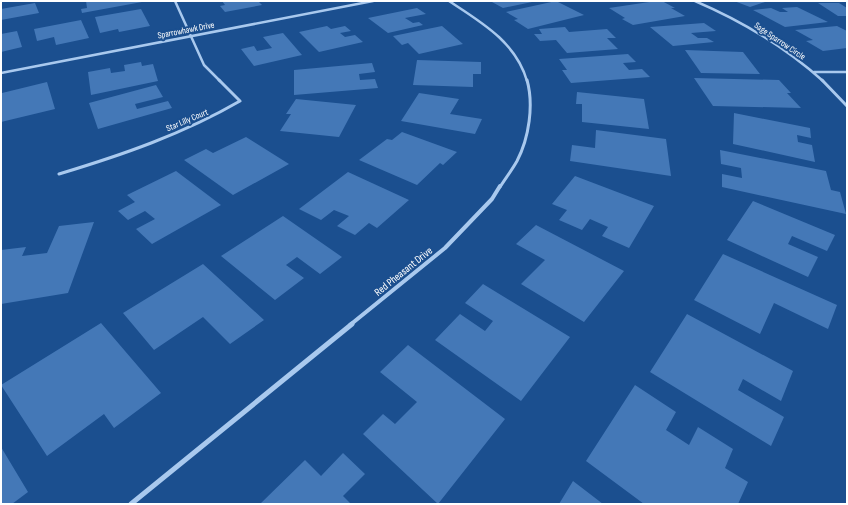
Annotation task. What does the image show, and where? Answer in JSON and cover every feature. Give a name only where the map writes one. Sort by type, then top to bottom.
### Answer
[{"type":"street","points":[[175,1],[191,36]]},
{"type":"street","name":"Sparrowhawk Drive","points":[[1,73],[373,1]]},
{"type":"street","name":"Red Pheasant Drive","points":[[131,504],[445,248],[492,199],[517,161],[529,125],[530,92],[524,71],[508,45],[485,24],[449,1]]},
{"type":"street","name":"Sage Sparrow Circle","points":[[695,1],[741,23],[813,72],[847,106]]},
{"type":"street","name":"Star Lilly Court","points":[[59,174],[120,156],[216,116],[240,101],[204,65],[191,36]]},
{"type":"street","points":[[813,72],[847,72]]},
{"type":"building","points":[[86,1],[142,2],[82,13],[81,9],[87,8]]},
{"type":"building","points":[[222,1],[258,1],[262,5],[225,12],[220,6],[225,5]]},
{"type":"building","points":[[556,1],[584,15],[528,29],[514,20],[518,19],[506,12]]},
{"type":"building","points":[[662,1],[675,8],[671,8],[685,16],[633,25],[622,19],[625,18],[609,8]]},
{"type":"building","points":[[734,1],[768,1],[750,7]]},
{"type":"building","points":[[492,2],[532,2],[503,8]]},
{"type":"building","points":[[35,3],[39,13],[1,20],[1,9]]},
{"type":"building","points":[[818,3],[839,3],[847,8],[847,16],[838,16]]},
{"type":"building","points":[[797,7],[828,22],[785,27],[753,10],[771,8],[780,12],[788,12],[782,8]]},
{"type":"building","points":[[417,8],[426,14],[405,18],[413,23],[419,22],[423,25],[388,33],[368,18]]},
{"type":"building","points":[[141,9],[150,26],[119,32],[118,29],[100,33],[95,17]]},
{"type":"building","points":[[81,20],[89,38],[56,45],[54,37],[37,41],[34,29]]},
{"type":"building","points":[[704,23],[716,31],[691,33],[698,38],[707,38],[714,42],[673,46],[650,27]]},
{"type":"building","points":[[327,26],[331,29],[345,26],[351,31],[340,33],[345,37],[355,35],[363,42],[319,52],[299,32]]},
{"type":"building","points":[[442,26],[463,44],[419,54],[408,43],[402,45],[393,36]]},
{"type":"building","points":[[837,26],[847,31],[847,48],[823,51],[806,41],[813,40],[795,30]]},
{"type":"building","points":[[565,27],[569,32],[607,29],[616,38],[607,38],[618,49],[567,53],[556,40],[540,41],[534,34],[542,34],[539,29]]},
{"type":"building","points":[[17,31],[22,47],[1,52],[1,34]]},
{"type":"building","points":[[283,33],[302,55],[254,66],[241,49],[254,46],[257,51],[272,48],[263,37]]},
{"type":"building","points":[[685,50],[743,52],[760,74],[701,73]]},
{"type":"building","points":[[628,54],[636,62],[623,63],[629,70],[642,69],[650,77],[571,83],[562,70],[567,70],[559,59]]},
{"type":"building","points":[[417,60],[481,62],[481,74],[473,74],[473,87],[413,85]]},
{"type":"building","points":[[141,62],[142,66],[153,64],[158,81],[91,95],[88,72],[110,68],[111,73],[125,71],[124,65]]},
{"type":"building","points":[[372,63],[375,72],[359,74],[360,80],[375,79],[378,88],[294,95],[294,70]]},
{"type":"building","points":[[694,78],[779,80],[791,93],[787,93],[801,108],[713,106]]},
{"type":"building","points":[[47,82],[55,109],[1,122],[2,93]]},
{"type":"building","points":[[156,85],[163,97],[135,104],[137,109],[168,101],[172,108],[98,129],[89,103]]},
{"type":"building","points":[[577,92],[644,99],[649,129],[582,122],[582,104],[576,104]]},
{"type":"building","points":[[419,93],[459,99],[450,114],[482,119],[475,134],[401,121]]},
{"type":"building","points":[[296,99],[356,105],[339,137],[280,131],[291,114],[286,114]]},
{"type":"building","points":[[734,113],[810,128],[811,138],[797,135],[798,142],[812,145],[815,162],[733,144]]},
{"type":"building","points":[[596,130],[666,139],[671,176],[570,161],[572,145],[595,148]]},
{"type":"building","points":[[402,132],[457,152],[443,165],[440,163],[417,185],[359,160],[387,139],[392,140]]},
{"type":"building","points":[[246,137],[289,164],[233,195],[184,160],[206,149],[213,153]]},
{"type":"building","points":[[720,150],[826,171],[831,190],[840,192],[846,214],[722,187],[722,174],[742,178],[741,168],[721,164]]},
{"type":"building","points":[[176,171],[221,205],[152,244],[136,229],[155,219],[145,211],[128,220],[118,211],[135,202],[127,195]]},
{"type":"building","points":[[348,172],[409,200],[377,228],[369,223],[355,235],[337,226],[349,216],[334,210],[321,220],[299,209]]},
{"type":"building","points":[[575,176],[654,206],[629,248],[602,236],[608,227],[590,219],[582,230],[559,220],[567,210],[552,204]]},
{"type":"building","points":[[753,201],[835,235],[827,251],[792,236],[788,244],[818,257],[808,277],[727,240]]},
{"type":"building","points":[[283,216],[342,257],[320,274],[297,257],[286,265],[304,278],[275,300],[221,256]]},
{"type":"building","points":[[94,222],[68,293],[1,304],[1,250],[26,247],[22,256],[47,253],[59,226]]},
{"type":"building","points":[[536,225],[624,271],[584,322],[521,284],[545,260],[516,244]]},
{"type":"building","points":[[723,254],[837,305],[828,329],[774,303],[760,334],[694,300]]},
{"type":"building","points":[[203,264],[264,320],[230,344],[203,317],[154,350],[123,313]]},
{"type":"building","points":[[483,284],[570,337],[521,401],[435,340],[460,314],[485,331],[493,321],[465,303]]},
{"type":"building","points":[[687,314],[793,371],[781,401],[743,379],[738,390],[784,417],[771,446],[650,372]]},
{"type":"building","points":[[101,323],[161,393],[114,428],[104,414],[47,456],[1,385]]},
{"type":"building","points":[[408,345],[505,419],[438,504],[363,434],[383,414],[395,424],[417,402],[380,372]]},
{"type":"building","points":[[635,385],[676,412],[666,430],[689,445],[698,427],[733,449],[725,468],[748,482],[738,504],[644,504],[586,461]]},
{"type":"building","points":[[1,447],[28,492],[12,504],[1,504]]},
{"type":"building","points":[[343,453],[365,474],[343,496],[351,504],[260,504],[305,460],[321,476]]},
{"type":"building","points":[[573,481],[603,504],[559,504]]}]
